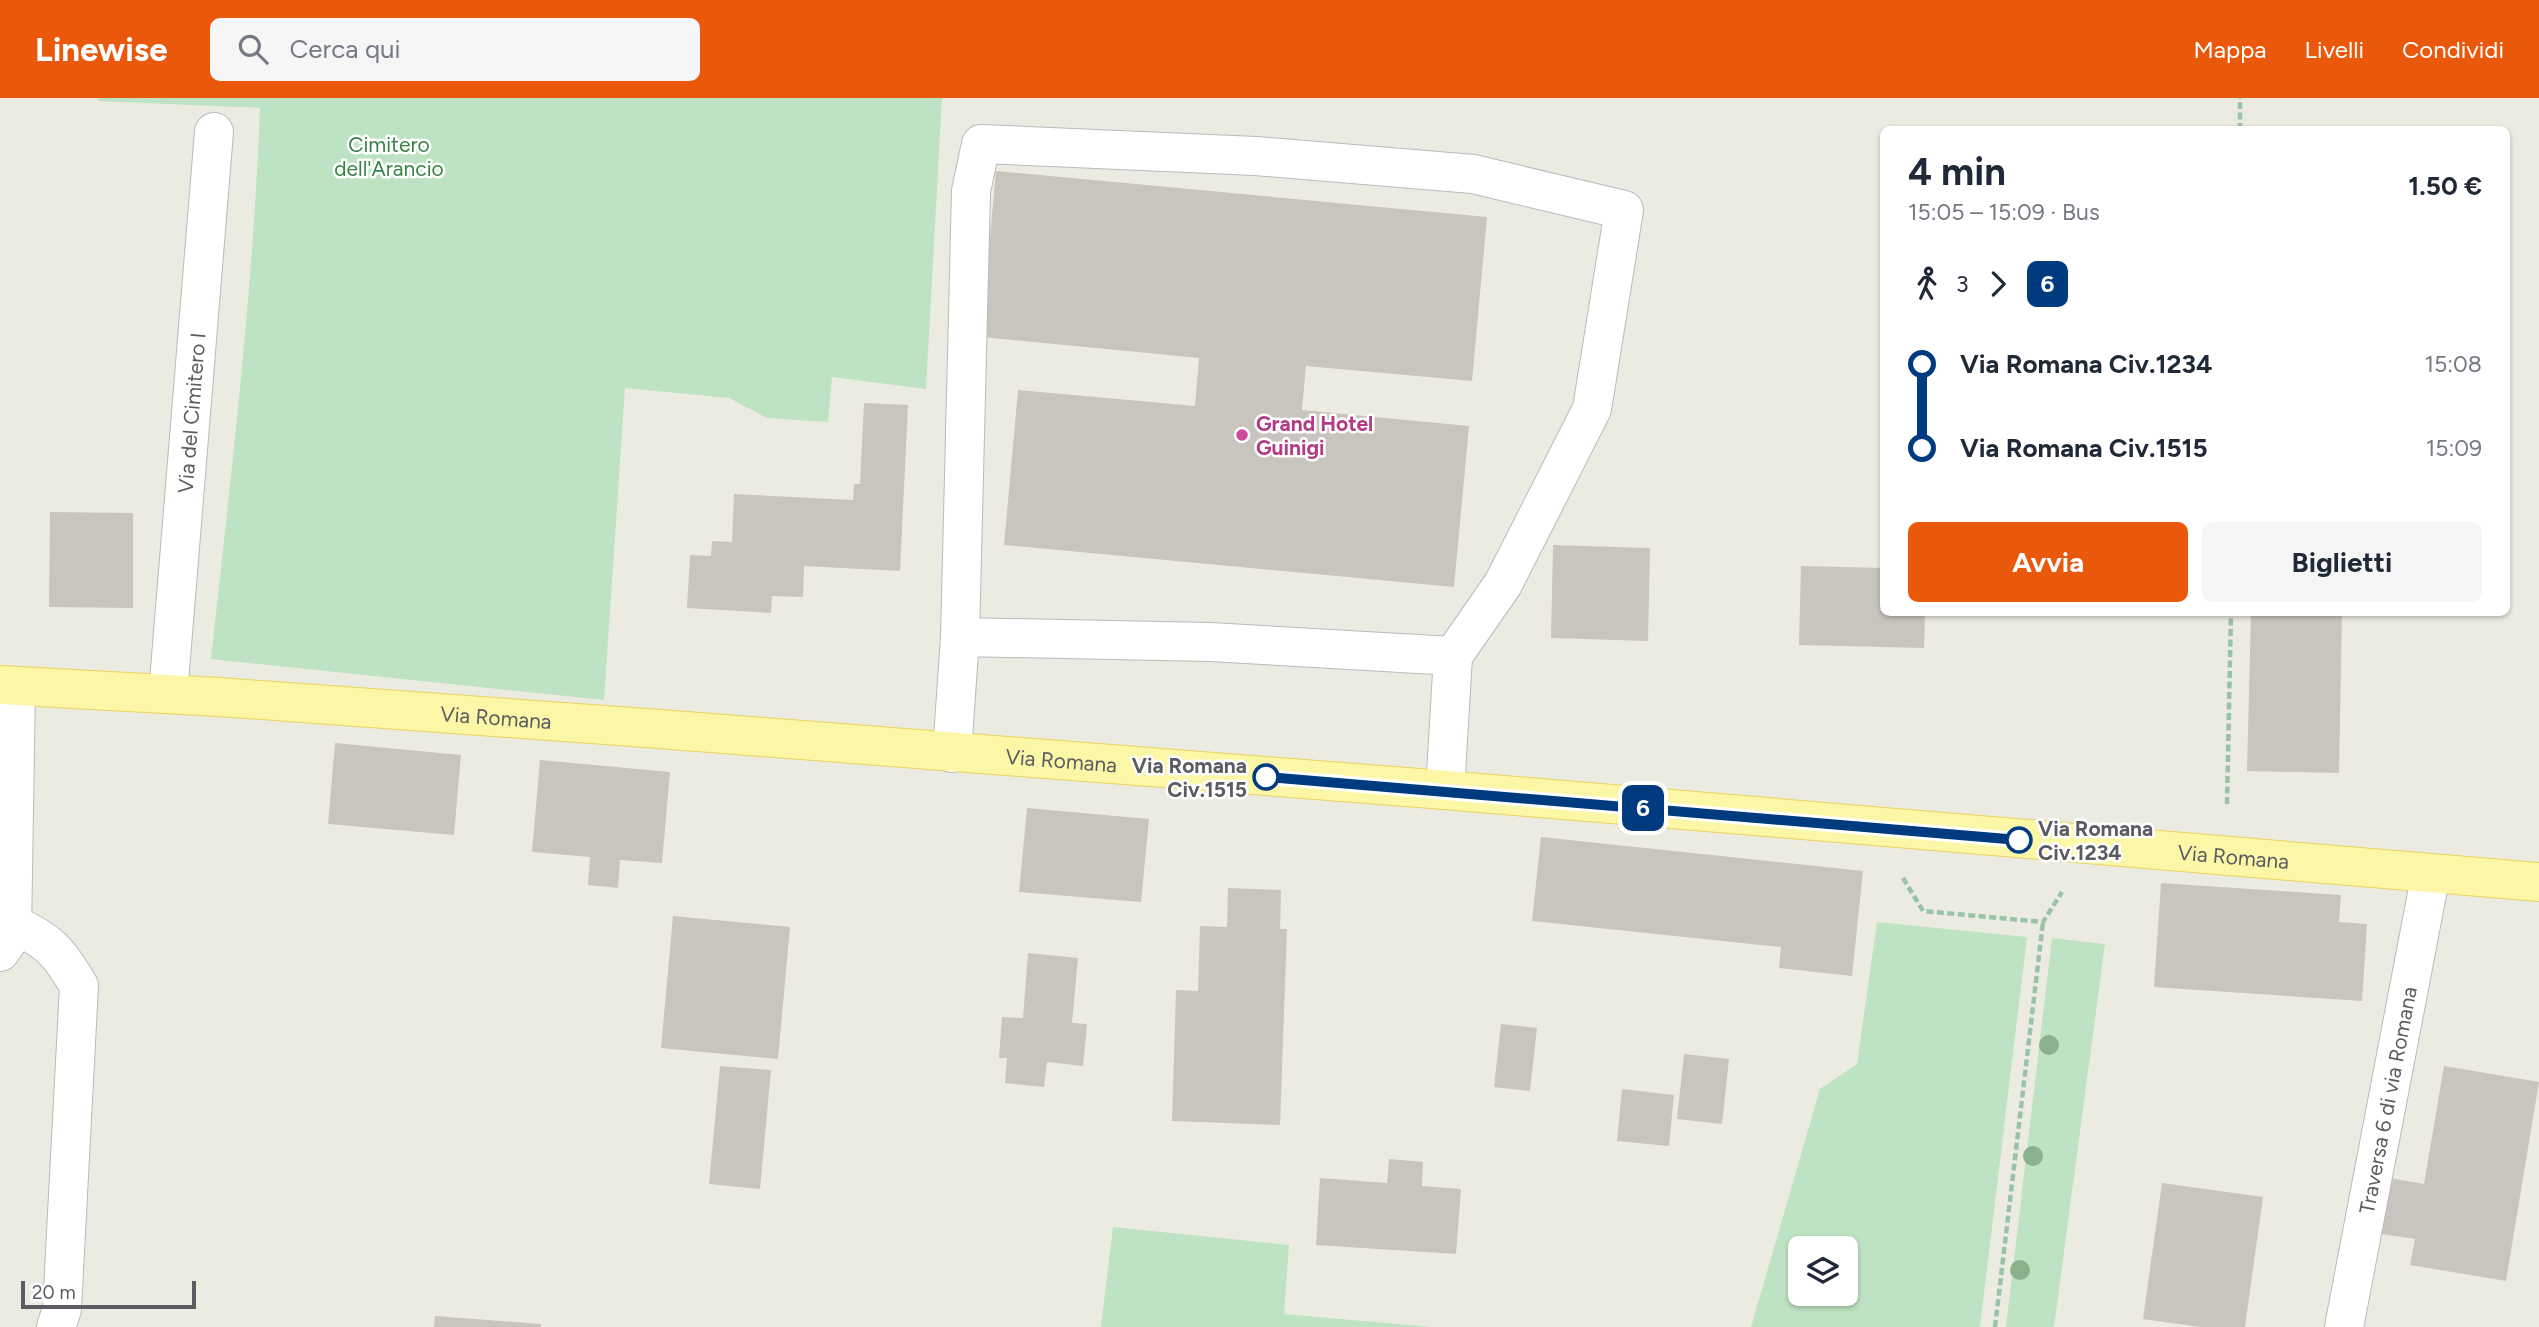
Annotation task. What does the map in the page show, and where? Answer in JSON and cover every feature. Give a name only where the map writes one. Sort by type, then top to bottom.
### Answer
[{"type":"main road","name":"Via Romana","points":[[8,686],[168,694],[1445,790],[2539,882]]},
{"type":"street","name":"Via del Cimitero I","points":[[168,694],[214,132]]},
{"type":"street","points":[[953,752],[960,637],[971,191],[981,144],[1256,156],[1473,174],[1624,210],[1592,409],[1503,584],[1453,656],[1445,790]]},
{"type":"street","points":[[960,637],[1210,642],[1453,656]]},
{"type":"street","points":[[8,686],[6,938],[38,935],[62,957],[79,986],[62,1309],[56,1327]]},
{"type":"street","name":"Traversa 6 di via Romana","points":[[2344,1327],[2431,873]]},
{"type":"path","points":[[2240,98],[2240,126]]},
{"type":"path","points":[[2225,855],[2231,616]]},
{"type":"path","points":[[1870,827],[1923,911],[2043,922]]},
{"type":"path","points":[[1995,1327],[2043,922],[2091,845]]},
{"type":"green space","name":"Cimitero dell'Arancio","points":[[98,98],[942,98],[926,389],[832,377],[828,422],[767,418],[729,398],[625,388],[604,700],[211,659],[247,315],[260,108],[98,101]]},
{"type":"green space","points":[[1877,922],[2027,937],[1980,1327],[1751,1327],[1820,1089],[1857,1064]]},
{"type":"green space","points":[[2052,938],[2105,944],[2054,1327],[2006,1327]]},
{"type":"green space","points":[[1113,1227],[1289,1245],[1284,1314],[1431,1327],[1101,1327]]},
{"type":"building","points":[[996,171],[1487,217],[1472,381],[1306,366],[1302,410],[1469,426],[1454,587],[1004,545],[1018,390],[1195,406],[1199,358],[981,337]]},
{"type":"building","points":[[864,403],[908,405],[900,571],[804,566],[803,597],[772,596],[771,613],[687,608],[690,555],[711,556],[712,541],[732,542],[734,494],[853,500],[854,484],[860,484]]},
{"type":"building","points":[[50,512],[133,513],[133,608],[49,607]]},
{"type":"building","points":[[1553,545],[1650,548],[1648,641],[1551,638]]},
{"type":"building","points":[[1801,566],[1880,568],[1880,616],[1925,616],[1924,648],[1799,645]]},
{"type":"building","points":[[2251,616],[2342,616],[2339,773],[2247,771]]},
{"type":"building","points":[[335,743],[461,755],[454,835],[328,824]]},
{"type":"building","points":[[540,760],[670,772],[662,863],[620,860],[618,888],[588,885],[590,857],[532,852]]},
{"type":"building","points":[[1027,808],[1149,819],[1141,902],[1019,892]]},
{"type":"building","points":[[1541,837],[1863,871],[1852,976],[1779,968],[1781,947],[1532,921]]},
{"type":"building","points":[[2161,883],[2341,895],[2339,922],[2367,924],[2362,1001],[2154,987]]},
{"type":"building","points":[[1228,888],[1281,890],[1280,929],[1287,929],[1280,1125],[1172,1121],[1176,990],[1198,991],[1200,926],[1227,927]]},
{"type":"building","points":[[673,916],[790,927],[778,1059],[661,1048]]},
{"type":"building","points":[[1028,953],[1078,958],[1072,1023],[1087,1024],[1083,1066],[1047,1062],[1044,1087],[1005,1083],[1007,1058],[999,1058],[1002,1017],[1023,1018]]},
{"type":"building","points":[[1501,1024],[1537,1028],[1530,1091],[1494,1087]]},
{"type":"building","points":[[1684,1054],[1729,1059],[1722,1124],[1677,1119]]},
{"type":"building","points":[[720,1066],[771,1070],[760,1189],[709,1184]]},
{"type":"building","points":[[2444,1066],[2539,1082],[2506,1281],[2410,1265],[2415,1239],[2375,1233],[2384,1177],[2424,1184]]},
{"type":"building","points":[[1622,1089],[1674,1095],[1669,1146],[1617,1141]]},
{"type":"building","points":[[1389,1159],[1423,1162],[1422,1186],[1461,1189],[1456,1254],[1316,1245],[1320,1178],[1387,1183]]},
{"type":"building","points":[[2162,1183],[2263,1197],[2245,1327],[2200,1327],[2143,1319]]},
{"type":"building","points":[[435,1316],[541,1324],[541,1327],[434,1327]]},
{"type":"bus line","name":"6","points":[[1266,777],[2019,840]]},
{"type":"place","name":"Grand Hotel Guinigi","points":[[1242,435]]},
{"type":"place","name":"Via Romana Civ.1515","points":[[1266,777]]},
{"type":"place","name":"Via Romana Civ.1234","points":[[2019,840]]}]
